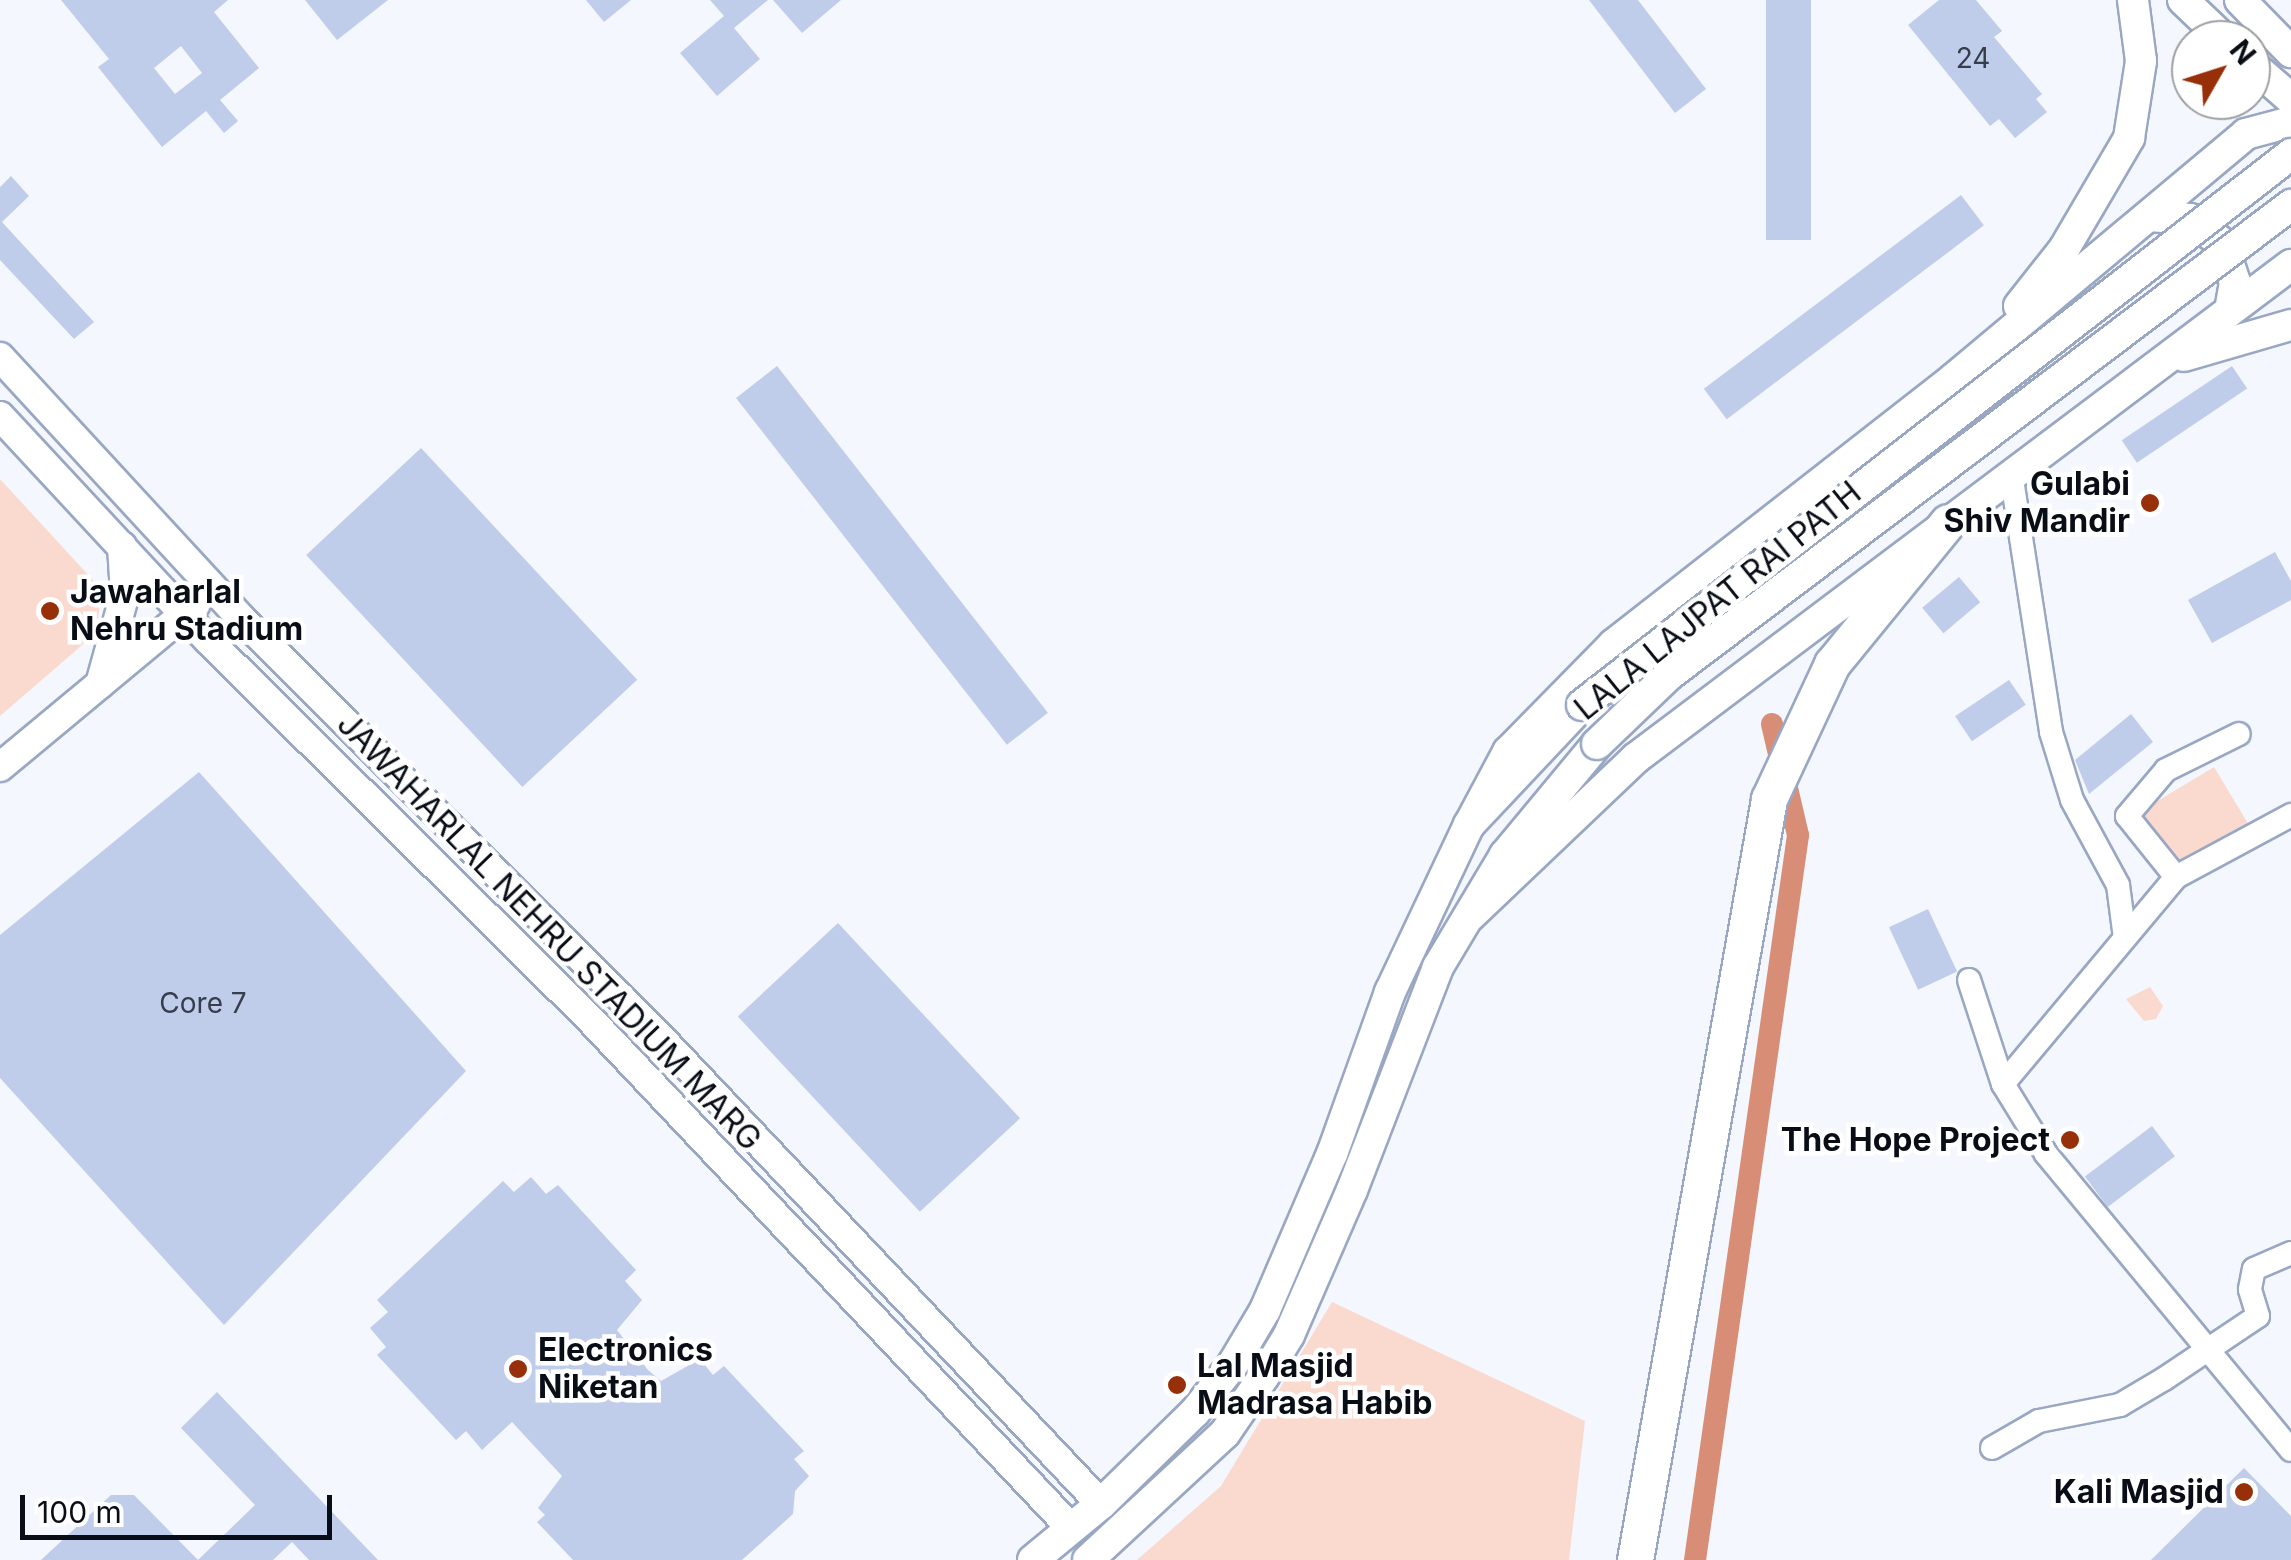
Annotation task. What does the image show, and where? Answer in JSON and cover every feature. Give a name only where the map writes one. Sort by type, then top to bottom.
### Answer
[{"type":"highway","points":[[1635,1560],[1769,799],[1832,664],[1948,522]]},
{"type":"main road","points":[[1953,378],[2055,262],[2128,138],[2140,61],[2133,0]]},
{"type":"main road","points":[[2183,0],[2204,20]]},
{"type":"main road","points":[[2240,0],[2291,52]]},
{"type":"main road","points":[[2271,81],[2291,98]]},
{"type":"main road","points":[[1468,825],[1508,752],[1614,644],[1953,378],[2246,134],[2291,122]]},
{"type":"main road","name":"LALA LAJPAT RAI PATH","points":[[1034,1560],[1101,1504],[1195,1412],[1265,1310],[1332,1154],[1390,992],[1468,825],[1582,705],[2291,154]]},
{"type":"main road","name":"LALA LAJPAT RAI PATH","points":[[1088,1560],[1225,1433],[1289,1336],[1438,967],[1505,856],[1598,744],[1669,675],[2291,205]]},
{"type":"main road","points":[[2149,216],[2190,218],[2222,243],[2235,282],[2230,309]]},
{"type":"main road","points":[[1470,916],[1636,758],[2125,385],[2291,265]]},
{"type":"main road","points":[[2125,385],[2206,345],[2291,325]]},
{"type":"street","name":"JAWAHARLAL NEHRU STADIUM MARG","points":[[0,357],[214,589],[656,1033],[1101,1504]]},
{"type":"street","name":"JAWAHARLAL NEHRU STADIUM MARG","points":[[0,416],[184,615],[590,1019],[1070,1528]]},
{"type":"street","points":[[2011,473],[2052,732],[2072,800],[2118,885],[2125,938]]},
{"type":"street","points":[[100,684],[125,594],[122,546]]},
{"type":"street","points":[[0,767],[214,589]]},
{"type":"street","points":[[2176,877],[2127,816],[2166,770],[2239,734]]},
{"type":"street","points":[[2003,1084],[2176,877],[2291,814]]},
{"type":"street","points":[[1969,980],[2003,1084],[2046,1154],[2291,1450]]},
{"type":"street","points":[[1992,1448],[2039,1421],[2120,1405],[2258,1316],[2250,1288],[2254,1269],[2291,1253]]},
{"type":"shaded area","name":"Jawaharlal Nehru Stadium","points":[[0,479],[102,590],[96,633],[0,716]]},
{"type":"shaded area","points":[[2214,767],[2248,824],[2169,871],[2135,814]]},
{"type":"shaded area","points":[[2150,987],[2163,1006],[2156,1019],[2144,1021],[2126,999]]},
{"type":"shaded area","points":[[1332,1302],[1585,1421],[1569,1560],[1137,1560],[1221,1486]]},
{"type":"building","points":[[61,0],[228,0],[214,12],[259,68],[220,100],[238,121],[224,133],[206,111],[162,147],[98,67],[109,59]],"holes":[[[181,46],[202,73],[175,94],[154,68]]]},
{"type":"building","points":[[305,0],[388,0],[337,40]]},
{"type":"building","points":[[586,0],[631,0],[604,22]]},
{"type":"building","points":[[710,0],[768,0],[734,28],[760,59],[717,96],[680,53],[724,16]]},
{"type":"building","points":[[773,0],[841,0],[802,33]]},
{"type":"building","points":[[1589,0],[1638,0],[1706,89],[1675,113]]},
{"type":"building","points":[[1766,0],[1811,0],[1811,240],[1766,240]]},
{"type":"building","points":[[1939,0],[1976,0],[2002,31],[1994,37],[2042,94],[2036,99],[2047,112],[2015,138],[1999,119],[1990,126],[1908,25]]},
{"type":"building","points":[[11,176],[29,196],[2,222],[94,322],[74,339],[0,260],[0,187]]},
{"type":"building","points":[[1961,195],[1984,225],[1727,419],[1704,389]]},
{"type":"building","points":[[777,366],[1048,713],[1007,745],[736,398]]},
{"type":"building","points":[[2232,366],[2247,388],[2137,463],[2122,440]]},
{"type":"building","points":[[421,448],[637,680],[522,787],[306,555]]},
{"type":"building","points":[[2275,552],[2291,581],[2291,600],[2212,643],[2188,600]]},
{"type":"building","points":[[1959,577],[1980,602],[1943,633],[1922,608]]},
{"type":"building","points":[[2009,680],[2026,705],[1972,741],[1955,716]]},
{"type":"building","points":[[2131,714],[2153,742],[2089,794],[2075,760]]},
{"type":"building","points":[[199,772],[466,1071],[224,1325],[0,1078],[0,935]]},
{"type":"building","points":[[1928,909],[1957,972],[1918,990],[1889,927]]},
{"type":"building","points":[[838,923],[1020,1118],[920,1212],[738,1016]]},
{"type":"building","points":[[2152,1126],[2175,1156],[2108,1207],[2085,1177]]},
{"type":"building","name":"Electronics Niketan","points":[[531,1177],[546,1194],[558,1185],[636,1270],[625,1281],[642,1300],[617,1330],[648,1370],[661,1381],[700,1359],[713,1375],[724,1366],[804,1451],[794,1459],[809,1476],[795,1491],[793,1514],[742,1560],[573,1560],[537,1522],[545,1515],[538,1508],[562,1476],[512,1422],[482,1450],[466,1431],[456,1440],[377,1355],[386,1347],[370,1328],[388,1312],[377,1300],[503,1181],[514,1192]]},
{"type":"building","points":[[217,1392],[378,1560],[309,1560],[292,1542],[273,1560],[198,1560],[255,1505],[181,1428]]},
{"type":"building","name":"Kali Masjid","points":[[2244,1468],[2291,1516],[2291,1560],[2151,1560]]},
{"type":"building","points":[[111,1495],[134,1495],[198,1560],[41,1560]]},
{"type":"waterway","points":[[1695,1560],[1798,835],[1772,724]]},
{"type":"place","name":"Gulabi Shiv Mandir","points":[[2150,503]]},
{"type":"place","name":"Jawaharlal Nehru Stadium","points":[[50,611]]},
{"type":"place","name":"The Hope Project","points":[[2070,1140]]},
{"type":"place","name":"Electronics Niketan","points":[[518,1369]]},
{"type":"place","name":"Lal Masjid Madrasa Habib","points":[[1177,1385]]},
{"type":"place","name":"Kali Masjid","points":[[2244,1492]]}]
